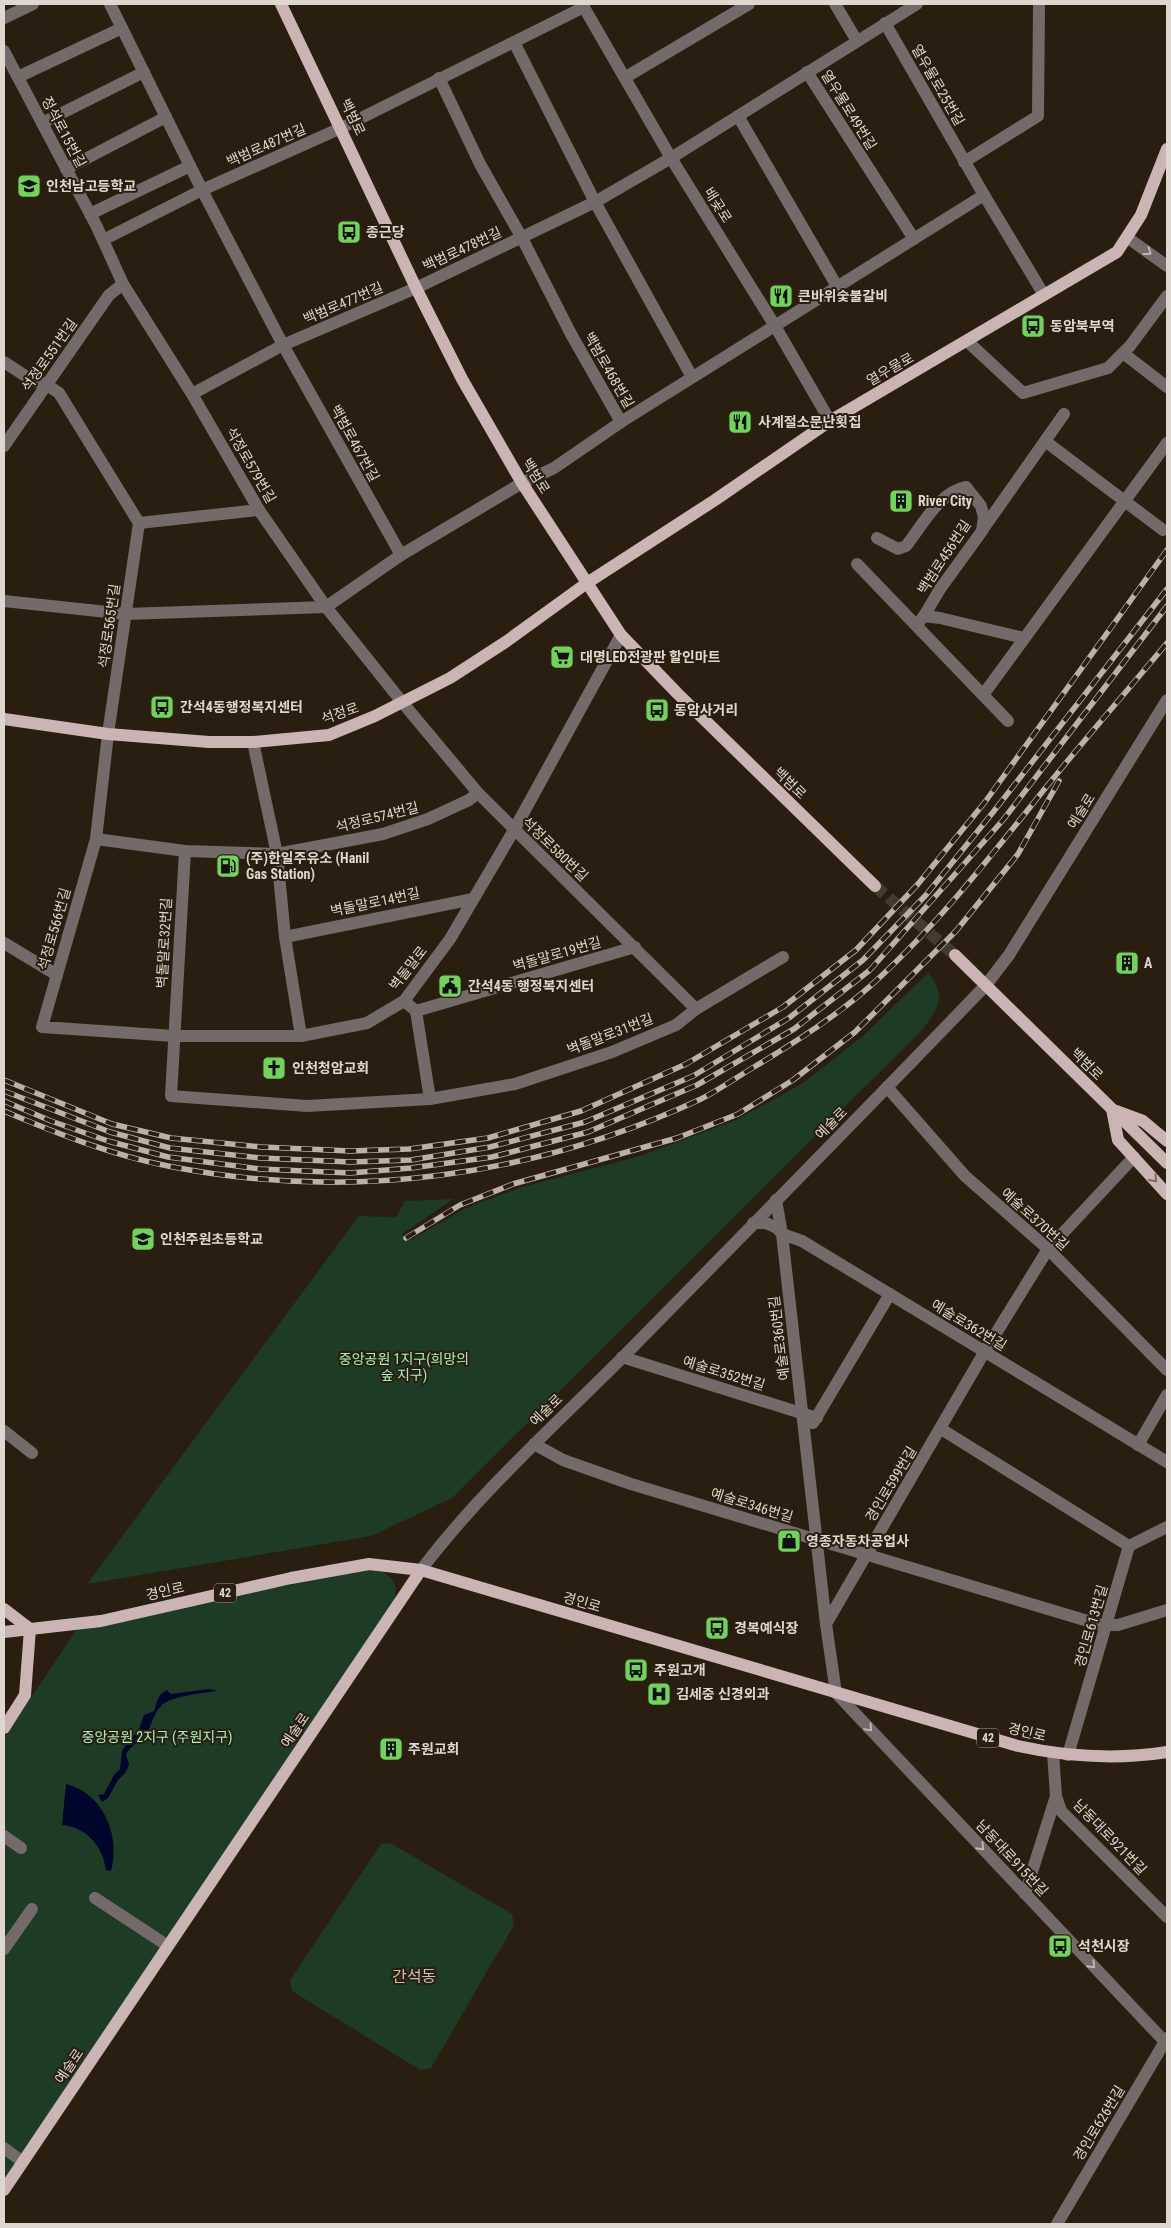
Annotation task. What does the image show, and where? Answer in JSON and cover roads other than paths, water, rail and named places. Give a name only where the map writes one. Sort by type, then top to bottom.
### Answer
[{"type":"main road","name":"백범로","points":[[281,4],[342,128],[416,288],[462,379],[522,483],[621,635],[677,693],[875,886]]},
{"type":"main road","name":"열우물로","points":[[587,583],[715,500],[830,421],[1117,252],[1141,216],[1166,156]]},
{"type":"main road","name":"석정로","points":[[4,720],[108,734],[210,742],[253,742],[329,735],[450,678],[507,641],[587,583]]},
{"type":"main road","name":"백범로","points":[[955,955],[1167,1164]]},
{"type":"main road","name":"백범로","points":[[1112,1110],[1143,1121],[1167,1141]]},
{"type":"main road","points":[[1112,1110],[1118,1140],[1167,1194]]},
{"type":"main road","name":"경인로","points":[[4,1632],[100,1621],[291,1578],[369,1564],[421,1570],[1018,1746],[1068,1755],[1118,1757],[1167,1752]]},
{"type":"main road","name":"예술로","points":[[4,2190],[421,1570]]},
{"type":"main road","points":[[4,1609],[30,1629],[24,1695],[4,1728]]},
{"type":"main road","name":"경인로","points":[[1145,1755],[1167,1746]]},
{"type":"main road","name":"경인로","points":[[1145,1755],[1167,1757]]},
{"type":"street","points":[[4,18],[34,4]]},
{"type":"street","points":[[110,4],[202,190],[283,345]]},
{"type":"street","points":[[626,77],[748,4]]},
{"type":"street","points":[[835,4],[857,41]]},
{"type":"street","name":"열우물로49번길","points":[[671,158],[917,4]]},
{"type":"street","points":[[964,162],[1038,116],[1039,4]]},
{"type":"street","name":"백범로487번길","points":[[103,240],[202,190],[342,128],[583,6]]},
{"type":"street","name":"배곶로","points":[[583,6],[626,77],[671,158],[775,326],[830,421]]},
{"type":"street","name":"열우물로25번길","points":[[885,23],[964,162],[1044,295]]},
{"type":"street","points":[[18,77],[122,28]]},
{"type":"street","points":[[514,42],[595,202],[692,377]]},
{"type":"street","name":"정석로15번길","points":[[4,51],[96,227]]},
{"type":"street","points":[[42,123],[144,72]]},
{"type":"street","name":"열우물로49번길","points":[[807,72],[914,239]]},
{"type":"street","name":"백범로478번길","points":[[440,78],[480,164],[522,238],[571,334]]},
{"type":"street","points":[[738,116],[838,288]]},
{"type":"street","points":[[66,168],[166,117]]},
{"type":"street","name":"백범로478번길","points":[[416,288],[595,202],[671,158]]},
{"type":"street","points":[[90,214],[190,166]]},
{"type":"street","name":"백범로468번길","points":[[522,483],[554,468],[621,422],[692,377],[984,196]]},
{"type":"street","name":"석정로579번길","points":[[96,227],[123,284],[192,394],[260,510],[326,607],[402,702]]},
{"type":"street","points":[[1128,238],[1167,266]]},
{"type":"street","name":"석정로551번길","points":[[4,446],[110,295],[123,284]]},
{"type":"street","name":"백범로477번길","points":[[192,394],[283,345],[416,288]]},
{"type":"street","points":[[967,341],[1023,393],[1108,368],[1123,353],[1167,296]]},
{"type":"street","name":"백범로468번길","points":[[571,334],[621,422]]},
{"type":"street","name":"백범로467번길","points":[[283,345],[401,555]]},
{"type":"street","points":[[1123,353],[1167,387]]},
{"type":"street","points":[[4,362],[30,379],[47,384],[59,393],[139,523],[260,510]]},
{"type":"street","points":[[982,531],[1064,414]]},
{"type":"street","points":[[1045,441],[1163,530]]},
{"type":"street","points":[[983,695],[1167,443]]},
{"type":"street","points":[[4,601],[126,614],[326,607],[401,555],[522,483]]},
{"type":"street","name":"백범로456번길","points":[[877,538],[898,549],[906,546],[943,498],[957,488],[966,487],[981,506],[984,517],[982,531],[940,589],[920,621]]},
{"type":"street","name":"석정로565번길","points":[[108,734],[139,523]]},
{"type":"street","points":[[857,564],[920,621],[983,695],[1008,721]]},
{"type":"street","points":[[920,621],[940,618],[1024,638]]},
{"type":"street","name":"벽돌말로","points":[[42,1027],[174,1036],[301,1036],[367,1023],[404,1001],[450,939],[514,830],[621,635]]},
{"type":"street","name":"예술로","points":[[421,1570],[448,1534],[534,1444],[622,1357],[986,985],[1009,955],[1167,700]]},
{"type":"street","name":"석정로580번길","points":[[402,702],[478,793],[696,1009]]},
{"type":"street","name":"석정로566번길","points":[[42,1027],[96,839],[108,734]]},
{"type":"street","points":[[253,742],[277,854],[285,937],[301,1036]]},
{"type":"street","name":"석정로574번길","points":[[277,854],[382,834],[428,819],[469,800],[478,793]]},
{"type":"street","points":[[96,839],[185,851],[277,854]]},
{"type":"street","name":"벽돌말로32번길","points":[[174,1036],[185,851]]},
{"type":"street","name":"벽돌말로14번길","points":[[285,937],[472,899]]},
{"type":"street","points":[[4,943],[57,975]]},
{"type":"street","name":"벽돌말로19번길","points":[[416,1010],[635,947]]},
{"type":"street","name":"벽돌말로31번길","points":[[174,1036],[171,1096],[307,1106],[430,1099],[515,1084],[612,1052],[676,1024],[696,1009],[783,957]]},
{"type":"street","points":[[404,1001],[416,1010],[430,1099]]},
{"type":"street","name":"예술로370번길","points":[[887,1087],[964,1176],[1048,1249],[1167,1370]]},
{"type":"street","name":"경인로599번길","points":[[826,1624],[985,1351],[1048,1249],[1134,1157]]},
{"type":"street","name":"예술로360번길","points":[[776,1200],[782,1234],[826,1624]]},
{"type":"street","name":"예술로362번길","points":[[753,1223],[766,1223],[777,1228],[782,1234],[802,1241],[1167,1462]]},
{"type":"street","points":[[805,1438],[890,1294]]},
{"type":"street","name":"예술로352번길","points":[[622,1357],[817,1418]]},
{"type":"street","points":[[1138,1445],[1167,1395]]},
{"type":"street","points":[[941,1429],[1129,1546],[1167,1527]]},
{"type":"street","points":[[4,1432],[32,1453]]},
{"type":"street","name":"예술로346번길","points":[[534,1444],[563,1460],[623,1481],[1101,1626],[1118,1625],[1167,1610]]},
{"type":"street","name":"경인로613번길","points":[[1068,1755],[1129,1546]]},
{"type":"street","points":[[826,1624],[836,1693]]},
{"type":"street","name":"남동대로915번길","points":[[836,1693],[1166,2041]]},
{"type":"street","points":[[1025,1894],[1056,1796],[1052,1753]]},
{"type":"street","name":"남동대로921번길","points":[[1056,1796],[1061,1811],[1167,1917]]},
{"type":"street","points":[[4,1836],[21,1848]]},
{"type":"street","points":[[95,1898],[168,1946]]},
{"type":"street","points":[[4,1949],[32,1909]]},
{"type":"street","name":"경인로626번길","points":[[1057,2224],[1166,2041]]},
{"type":"street","points":[[4,2148],[23,2162]]},
{"type":"water","points":[[209,1689],[218,1691],[180,1697],[162,1705],[156,1713],[147,1733],[126,1754],[129,1765],[125,1773],[118,1780],[108,1798],[102,1802],[98,1795],[104,1794],[114,1775],[120,1769],[122,1751],[130,1738],[138,1732],[144,1715],[154,1711],[162,1694],[167,1690],[171,1694]]},
{"type":"water","points":[[66,1784],[90,1796],[106,1818],[111,1830],[113,1844],[111,1871],[106,1870],[101,1853],[92,1839],[79,1830],[62,1825]]},
{"type":"tunnel","points":[[875,886],[955,955]]},
{"type":"railway","points":[[4,1080],[112,1124],[171,1138],[262,1147],[350,1151],[409,1149],[488,1138],[581,1111],[686,1064],[783,1007],[856,950],[918,884],[985,802],[1167,550]]},
{"type":"railway","points":[[4,1091],[110,1132],[170,1148],[261,1158],[350,1162],[411,1160],[490,1147],[585,1122],[693,1076],[789,1018],[863,960],[926,895],[1167,589]]},
{"type":"railway","points":[[4,1101],[51,1121],[108,1141],[168,1157],[260,1169],[350,1173],[411,1168],[492,1157],[588,1132],[697,1085],[794,1029],[870,970],[1003,820],[1167,606]]},
{"type":"railway","points":[[4,1111],[84,1143],[168,1166],[236,1177],[304,1182],[372,1181],[440,1175],[507,1164],[572,1147],[637,1126],[701,1099],[721,1088],[819,1026],[878,979],[924,934],[966,886],[1167,643]]},
{"type":"railway","points":[[406,1238],[460,1205],[513,1184],[677,1138],[738,1114],[793,1080],[855,1032],[956,931],[1018,854],[1059,781]]},
{"type":"place","name":"인천남고등학교","points":[[29,186]]},
{"type":"place","name":"종근당","points":[[349,232]]},
{"type":"place","name":"큰바위숯불갈비","points":[[781,296]]},
{"type":"place","name":"동암북부역","points":[[1033,326]]},
{"type":"place","name":"사계절소문난횟집","points":[[740,422]]},
{"type":"place","name":"River City","points":[[901,501]]},
{"type":"place","name":"대명LED전광판 할인마트","points":[[562,657]]},
{"type":"place","name":"간석4동행정복지센터","points":[[162,707]]},
{"type":"place","name":"동암사거리","points":[[657,710]]},
{"type":"place","name":"(주)한일주유소 (Hanil Gas Station)","points":[[228,866]]},
{"type":"place","name":"A","points":[[1127,963]]},
{"type":"place","name":"간석4동 행정복지센터","points":[[450,986]]},
{"type":"place","name":"인천청암교회","points":[[274,1068]]},
{"type":"place","name":"인천주원초등학교","points":[[143,1239]]},
{"type":"place","name":"영종자동차공업사","points":[[789,1541]]},
{"type":"place","name":"경복예식장","points":[[717,1628]]},
{"type":"place","name":"주원고개","points":[[636,1670]]},
{"type":"place","name":"김세중 신경외과","points":[[659,1694]]},
{"type":"place","name":"주원교회","points":[[391,1749]]},
{"type":"place","name":"석천시장","points":[[1060,1946]]},
{"type":"district","name":"간석동","points":[[414,1976]]},
{"type":"park label","name":"중앙공원 1지구(희망의 숲 지구)","points":[[404,1368]]},
{"type":"park label","name":"중앙공원 2지구 (주원지구)","points":[[157,1737]]}]
